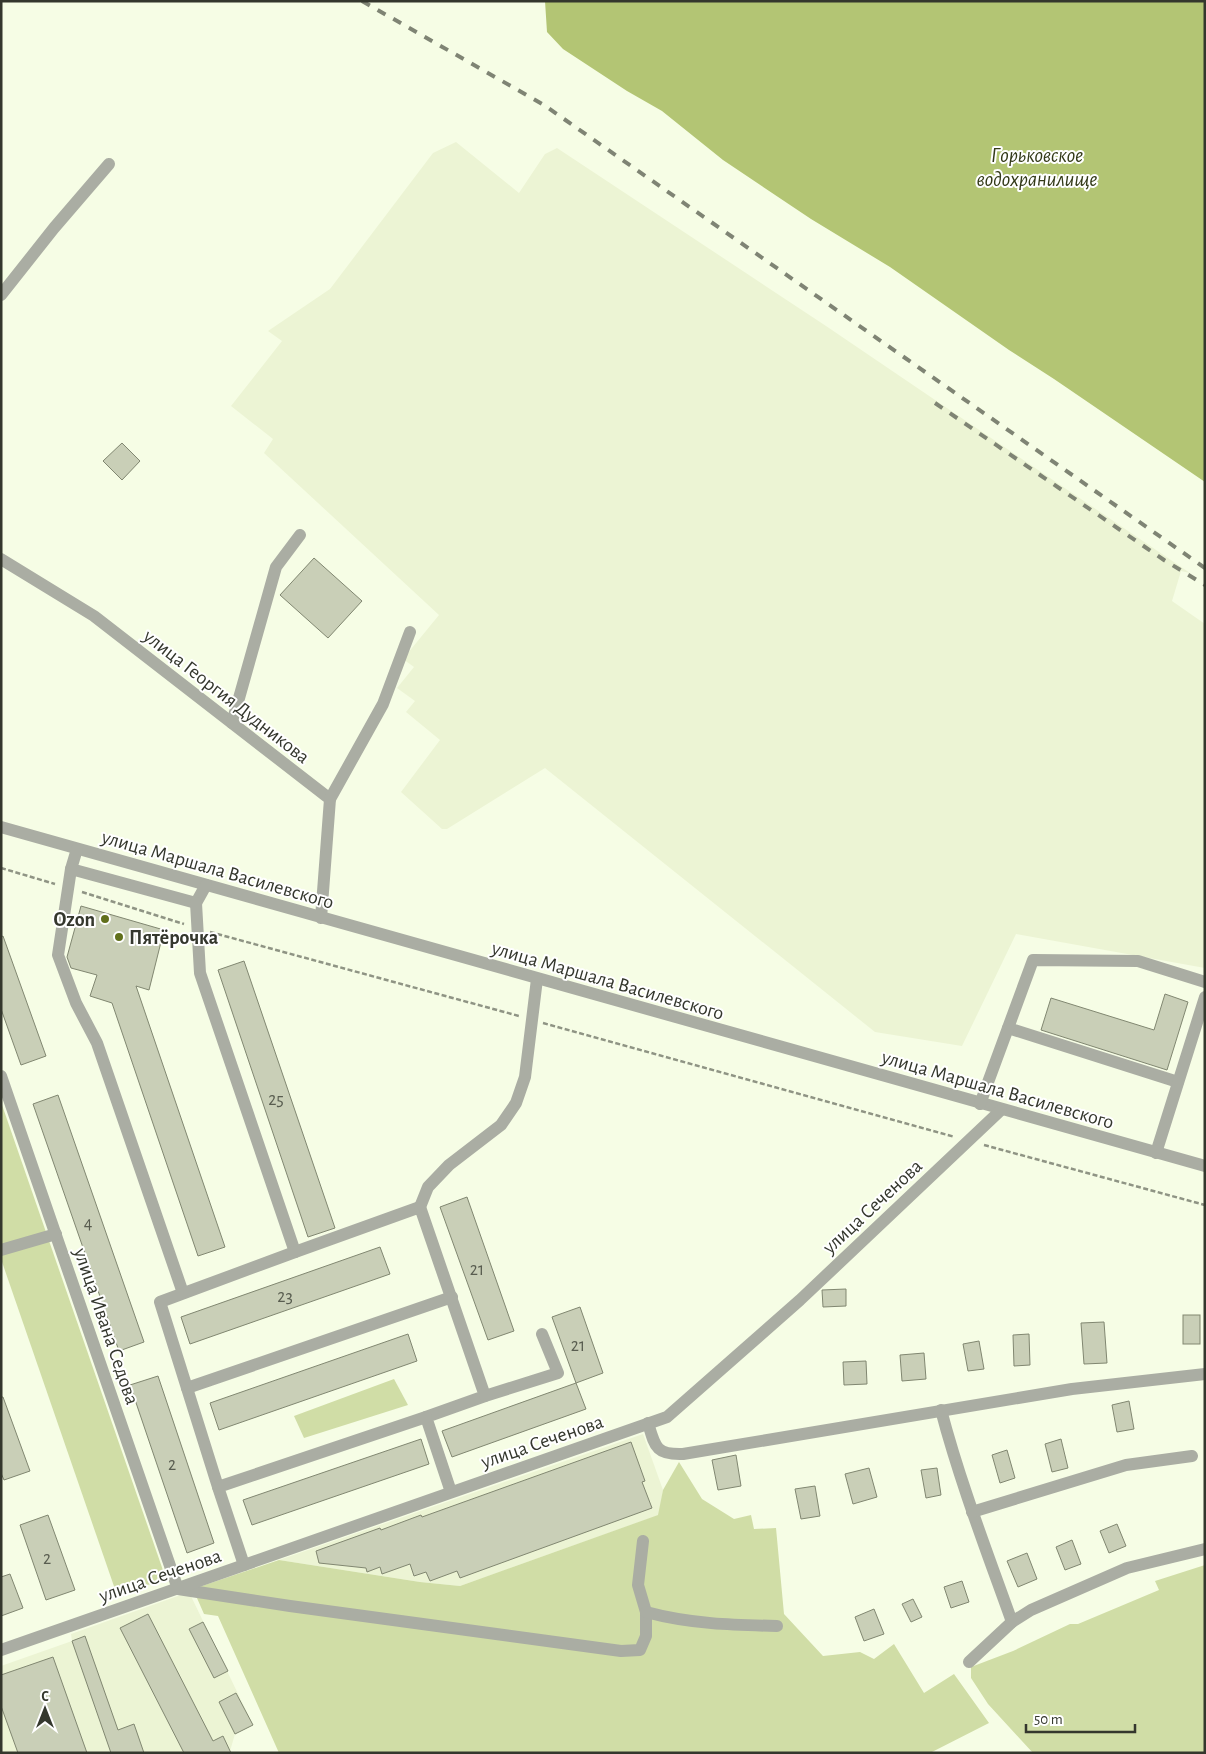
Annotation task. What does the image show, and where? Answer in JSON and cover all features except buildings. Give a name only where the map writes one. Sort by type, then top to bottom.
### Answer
[{"type":"street","points":[[1,295],[54,228],[109,164]]},
{"type":"street","points":[[232,724],[276,567],[300,534]]},
{"type":"street","name":"улица Георгия Дудникова","points":[[1,559],[94,616],[330,799]]},
{"type":"street","points":[[321,918],[330,799],[383,704],[410,632]]},
{"type":"street","name":"улица Маршала Василевского","points":[[1,827],[1205,1166]]},
{"type":"street","points":[[77,848],[71,869],[58,955],[76,1003],[97,1043],[183,1293]]},
{"type":"street","points":[[71,869],[196,903]]},
{"type":"street","points":[[206,885],[196,903],[200,973],[295,1252]]},
{"type":"street","points":[[980,1104],[1033,960],[1138,961],[1205,982]]},
{"type":"street","points":[[485,1396],[420,1208],[428,1187],[449,1165],[501,1125],[516,1104],[525,1077],[537,979]]},
{"type":"street","points":[[1156,1153],[1205,998]]},
{"type":"street","points":[[1008,1028],[1178,1082]]},
{"type":"street","name":"улица Ивана Седова","points":[[1,1076],[178,1589]]},
{"type":"street","name":"улица Сеченова","points":[[1,1650],[666,1417],[800,1300],[1001,1110]]},
{"type":"street","points":[[244,1566],[160,1302],[420,1208]]},
{"type":"street","points":[[1,1250],[56,1234]]},
{"type":"street","points":[[188,1388],[452,1297]]},
{"type":"street","points":[[218,1487],[558,1373],[542,1334]]},
{"type":"street","points":[[648,1423],[655,1446],[663,1453],[678,1454],[1072,1389],[1205,1374]]},
{"type":"street","points":[[941,1410],[951,1449],[972,1512],[1012,1622]]},
{"type":"street","points":[[426,1417],[451,1492]]},
{"type":"street","points":[[972,1512],[1126,1465],[1192,1456]]},
{"type":"street","points":[[178,1589],[621,1651],[640,1650],[646,1636],[646,1612],[638,1585],[642,1541]]},
{"type":"street","points":[[968,1662],[1012,1622],[1031,1610],[1127,1568],[1205,1549]]},
{"type":"street","points":[[646,1612],[671,1619],[710,1624],[777,1626]]},
{"type":"path","points":[[1,868],[197,929],[1205,1205]]},
{"type":"shaded area","points":[[456,142],[519,193],[545,154],[557,148],[826,326],[1190,573],[1181,571],[1172,601],[1205,624],[1205,968],[1016,934],[962,1046],[875,1032],[545,768],[447,829],[442,829],[401,792],[440,740],[406,712],[415,701],[397,688],[414,667],[403,659],[439,615],[264,453],[273,439],[231,406],[282,341],[268,331],[330,289],[433,153]]},
{"type":"shaded area","points":[[1,1102],[166,1579],[117,1595],[1,1259]]},
{"type":"shaded area","points":[[394,1379],[408,1405],[304,1438],[294,1416]]},
{"type":"shaded area","points":[[643,1434],[663,1490],[659,1515],[460,1586],[420,1582],[279,1560]]},
{"type":"shaded area","points":[[679,1462],[702,1499],[734,1519],[751,1515],[754,1529],[776,1528],[784,1614],[823,1656],[860,1652],[874,1659],[894,1644],[924,1693],[954,1674],[989,1723],[930,1753],[279,1753],[218,1616],[204,1614],[193,1589],[279,1560],[420,1582],[460,1586],[658,1515],[663,1490]]},
{"type":"shaded area","points":[[1205,1565],[1205,1753],[1033,1753],[988,1704],[971,1678],[971,1667],[1013,1651],[1070,1624],[1078,1624],[1159,1590],[1155,1581]]},
{"type":"shaded area","points":[[189,1592],[253,1725],[235,1734],[230,1751],[227,1753],[1,1753],[1,1666],[72,1641],[71,1634]]},
{"type":"water","name":"Горьковское водохранилище","points":[[545,1],[1205,1],[1205,482],[890,267],[811,219],[723,160],[662,111],[627,91],[563,49],[547,32]]},
{"type":"railway","points":[[362,1],[544,105],[1205,568]]},
{"type":"railway","points":[[935,403],[1164,560],[1205,585]]},
{"type":"place","name":"Ozon","points":[[105,919]]},
{"type":"place","name":"Пятёрочка","points":[[119,937]]}]
